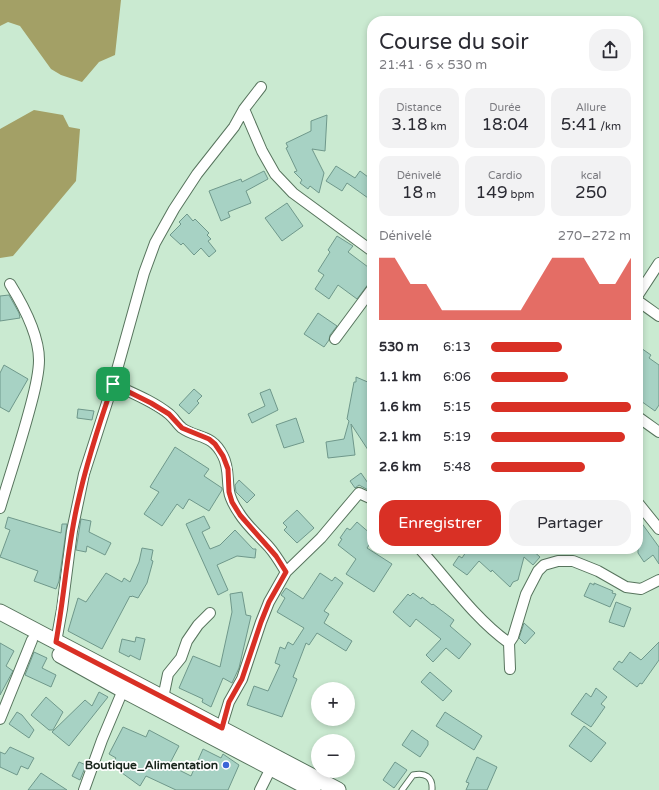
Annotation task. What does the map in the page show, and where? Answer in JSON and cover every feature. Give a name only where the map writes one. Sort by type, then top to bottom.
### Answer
[{"type":"main road","points":[[0,612],[338,790]]},
{"type":"main road","points":[[0,622],[123,690],[313,790]]},
{"type":"street","points":[[56,642],[62,609],[72,531],[84,474],[113,384],[144,274],[155,243],[174,209],[197,174],[234,127],[244,109],[261,87]]},
{"type":"street","points":[[244,109],[262,151],[275,174],[293,193],[367,247]]},
{"type":"street","points":[[643,287],[659,263]]},
{"type":"street","points":[[0,508],[22,438],[35,388],[39,361],[32,328],[21,303],[10,284]]},
{"type":"street","points":[[335,339],[367,296]]},
{"type":"street","points":[[643,305],[659,316]]},
{"type":"street","points":[[113,384],[163,410],[169,414],[182,428],[209,439],[215,444],[223,456],[228,469],[229,492],[232,502],[244,520],[276,556],[286,572]]},
{"type":"street","points":[[643,421],[659,432]]},
{"type":"street","points":[[222,728],[229,702],[242,679],[269,602],[286,572],[321,538],[360,493],[367,496]]},
{"type":"street","points":[[643,509],[659,529]]},
{"type":"street","points":[[424,554],[466,603],[496,634],[509,643]]},
{"type":"street","points":[[510,669],[509,643],[513,637],[526,594],[538,571],[544,565],[558,561],[573,561],[598,571],[626,587],[641,589],[659,580]]},
{"type":"street","points":[[163,698],[168,674],[181,658],[187,641],[198,625],[210,613]]},
{"type":"street","points":[[0,719],[32,640]]},
{"type":"street","points":[[84,790],[102,740],[123,690]]},
{"type":"street","points":[[260,790],[271,768]]},
{"type":"lane","points":[[402,790],[413,775],[420,773],[428,776],[431,780],[432,790]]},
{"type":"shaded area","points":[[0,0],[121,0],[115,55],[99,62],[82,82],[61,75],[51,69],[20,26],[8,22],[0,26]]},
{"type":"shaded area","points":[[34,110],[63,115],[69,127],[80,129],[76,181],[13,256],[0,258],[0,129]]},
{"type":"building","points":[[327,115],[325,151],[312,149],[324,173],[319,193],[310,186],[308,189],[300,183],[302,180],[294,172],[297,171],[286,148],[288,147],[286,143],[311,131],[311,121]]},
{"type":"building","points":[[336,166],[355,178],[360,171],[367,176],[367,197],[347,183],[342,191],[326,181]]},
{"type":"building","points":[[264,171],[268,179],[246,191],[251,203],[228,212],[230,217],[221,221],[209,191],[241,179],[242,182]]},
{"type":"building","points":[[287,203],[303,226],[282,241],[265,218]]},
{"type":"building","points":[[187,214],[193,221],[195,219],[209,233],[207,235],[211,239],[208,241],[216,251],[209,257],[201,248],[194,255],[183,243],[181,245],[170,235],[181,224],[179,222]]},
{"type":"building","points":[[337,236],[353,246],[348,252],[367,266],[367,286],[357,299],[338,285],[329,299],[315,289],[324,275],[318,271],[330,252],[328,250]]},
{"type":"building","points":[[9,295],[19,313],[20,318],[0,321],[0,296]]},
{"type":"building","points":[[318,313],[337,326],[330,335],[329,340],[324,347],[304,334]]},
{"type":"building","points":[[643,349],[651,355],[649,358],[659,365],[659,405],[655,411],[643,403]]},
{"type":"building","points":[[4,365],[28,379],[9,412],[0,407],[0,373]]},
{"type":"building","points":[[356,377],[367,382],[367,448],[351,424],[355,455],[328,458],[326,442],[344,439],[349,421],[347,419],[354,382],[356,382]]},
{"type":"building","points":[[194,389],[202,396],[197,401],[199,403],[189,414],[179,405]]},
{"type":"building","points":[[270,389],[278,410],[252,423],[248,414],[265,406],[260,393]]},
{"type":"building","points":[[78,409],[94,411],[92,420],[77,418]]},
{"type":"building","points":[[296,418],[304,442],[284,448],[276,425]]},
{"type":"building","points":[[175,447],[209,469],[204,476],[222,488],[222,490],[209,511],[189,499],[183,509],[177,504],[162,526],[144,514],[159,492],[150,487]]},
{"type":"building","points":[[361,473],[367,482],[367,489],[359,485],[355,488],[350,481]]},
{"type":"building","points":[[239,480],[255,495],[247,503],[236,492],[235,485]]},
{"type":"building","points":[[297,510],[314,528],[297,543],[284,530],[287,527],[283,523]]},
{"type":"building","points":[[204,516],[210,528],[202,532],[210,549],[220,545],[235,530],[253,549],[256,549],[255,558],[237,556],[217,565],[228,590],[218,595],[186,524]]},
{"type":"building","points":[[8,517],[61,533],[62,524],[67,524],[59,581],[56,589],[34,581],[38,571],[0,557],[10,530],[5,528]]},
{"type":"building","points":[[81,519],[91,521],[89,532],[111,543],[105,555],[87,546],[86,552],[76,550]]},
{"type":"building","points":[[357,522],[367,531],[367,554],[376,554],[392,564],[374,592],[346,574],[356,559],[338,545],[342,539],[340,538],[347,528],[350,530]]},
{"type":"building","points":[[643,525],[659,547],[659,564],[653,555],[644,562],[639,554],[643,554]]},
{"type":"building","points":[[142,548],[153,550],[151,560],[153,561],[147,583],[138,598],[130,596],[102,649],[68,631],[78,598],[86,602],[106,573],[122,582],[124,578],[130,582],[139,562]]},
{"type":"building","points":[[465,554],[537,554],[540,557],[533,565],[524,557],[518,580],[513,582],[510,587],[492,570],[491,572],[479,561],[467,575],[453,565],[459,556],[462,558]]},
{"type":"building","points":[[320,573],[332,581],[335,577],[343,583],[324,611],[329,614],[324,623],[352,641],[346,651],[317,633],[309,645],[306,643],[293,677],[297,679],[282,717],[247,705],[254,686],[268,691],[280,665],[275,663],[280,647],[285,649],[288,642],[293,645],[304,628],[277,612],[285,598],[281,595],[286,588],[303,599]]},
{"type":"building","points":[[590,583],[594,585],[594,583],[613,591],[612,593],[616,594],[610,607],[584,596]]},
{"type":"building","points":[[242,592],[246,615],[251,616],[239,668],[232,683],[223,678],[211,707],[202,702],[203,699],[179,688],[193,656],[220,667],[232,612],[230,594]]},
{"type":"building","points":[[413,593],[421,599],[422,597],[432,605],[433,604],[454,620],[450,626],[471,644],[459,659],[446,648],[433,662],[426,655],[441,639],[416,619],[410,627],[393,612],[408,594],[410,596]]},
{"type":"building","points":[[616,602],[631,608],[624,627],[609,622]]},
{"type":"building","points":[[524,623],[535,633],[525,644],[519,638]]},
{"type":"building","points":[[136,637],[145,639],[140,660],[119,652],[122,639],[135,642]]},
{"type":"building","points":[[659,642],[659,660],[642,684],[640,683],[637,687],[613,669],[619,661],[622,663],[630,652],[641,660]]},
{"type":"building","points":[[0,643],[14,651],[6,666],[13,671],[0,695]]},
{"type":"building","points":[[34,652],[47,658],[42,668],[56,675],[51,687],[25,675]]},
{"type":"building","points":[[430,672],[452,691],[443,701],[421,682]]},
{"type":"building","points":[[596,688],[607,697],[601,704],[605,707],[591,727],[571,714],[586,693],[591,697]]},
{"type":"building","points":[[99,692],[108,697],[69,746],[52,732],[85,700],[92,706]]},
{"type":"building","points":[[46,697],[63,712],[53,730],[49,730],[31,715]]},
{"type":"building","points":[[17,712],[22,715],[34,730],[29,738],[9,724]]},
{"type":"building","points":[[445,712],[482,736],[474,750],[436,726]]},
{"type":"building","points":[[584,726],[606,743],[591,762],[569,746]]},
{"type":"building","points":[[123,727],[146,737],[149,730],[179,746],[169,765],[191,776],[203,749],[221,758],[223,754],[239,765],[228,790],[176,790],[146,776],[140,786],[111,765],[116,758],[109,754]]},
{"type":"building","points":[[412,730],[428,741],[428,745],[420,757],[402,745]]},
{"type":"building","points":[[10,747],[34,758],[28,769],[21,766],[17,775],[0,767],[0,752],[5,754]]},
{"type":"building","points":[[477,757],[497,767],[487,790],[466,790],[469,783],[466,782]]},
{"type":"building","points":[[79,762],[86,765],[80,780],[72,776]]},
{"type":"building","points":[[395,762],[407,770],[394,788],[383,780]]},
{"type":"building","points":[[41,773],[67,790],[28,790]]},
{"type":"place","name":"Boutique_Alimentation","points":[[226,765]]},
{"type":"route","points":[[113,384],[169,414],[182,428],[209,439],[215,444],[223,456],[228,469],[229,492],[232,502],[240,515],[276,556],[286,572],[269,602],[242,679],[229,702],[222,728],[56,642],[76,508],[84,474],[113,384]]}]
